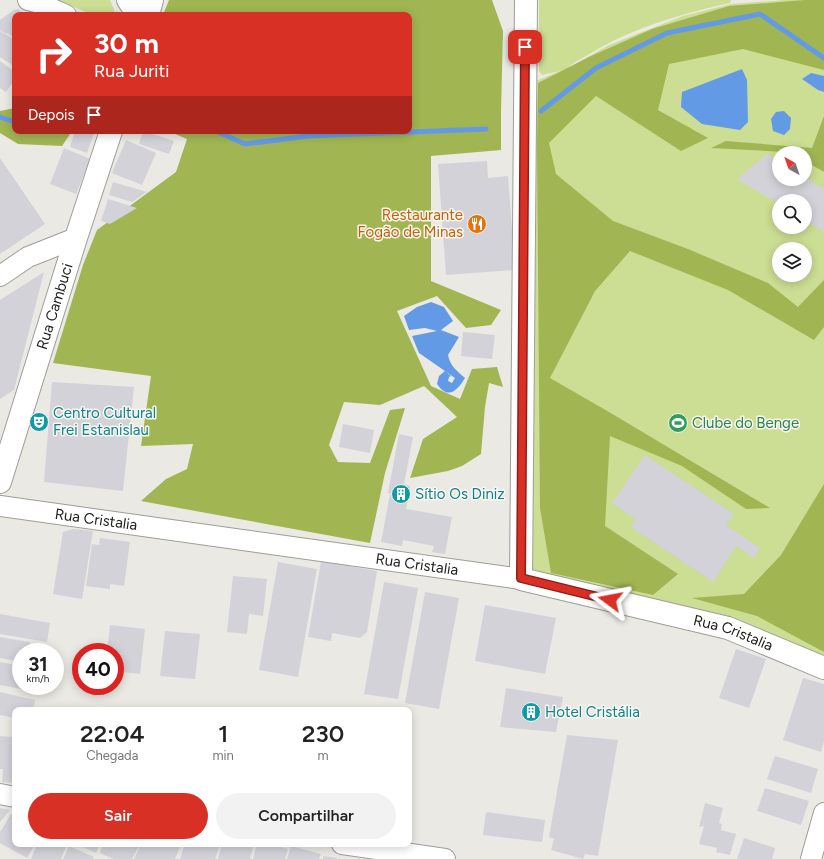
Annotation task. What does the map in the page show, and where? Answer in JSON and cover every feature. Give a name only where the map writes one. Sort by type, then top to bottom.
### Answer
[{"type":"street","points":[[28,0],[59,12]]},
{"type":"street","points":[[128,0],[136,12]]},
{"type":"street","points":[[149,12],[152,0]]},
{"type":"street","points":[[521,578],[526,0]]},
{"type":"street","name":"Rua Cambuci","points":[[0,482],[110,134]]},
{"type":"street","points":[[0,276],[28,257],[76,238]]},
{"type":"street","name":"Rua Cristalia","points":[[0,506],[521,578],[728,628],[824,668]]},
{"type":"street","points":[[0,794],[12,796]]},
{"type":"street","points":[[812,859],[824,813]]},
{"type":"street","points":[[363,847],[445,859]]},
{"type":"green space","points":[[58,0],[110,0],[115,12],[86,12]]},
{"type":"green space","points":[[169,0],[492,0],[503,31],[501,150],[431,156],[431,281],[501,310],[491,325],[466,328],[437,296],[397,311],[431,386],[460,399],[472,369],[497,367],[503,387],[489,383],[485,407],[481,454],[462,466],[448,471],[410,478],[423,439],[457,417],[424,386],[380,405],[344,402],[329,445],[338,462],[370,463],[390,410],[405,408],[385,473],[370,543],[141,501],[166,479],[187,469],[193,444],[141,446],[151,376],[53,363],[83,265],[97,230],[176,172],[187,139],[175,134],[412,134],[412,12],[164,12]]},
{"type":"green space","name":"Clube do Benge","points":[[539,0],[731,0],[730,3],[675,17],[621,37],[604,45],[568,68],[609,45],[683,16],[731,4],[785,0],[824,0],[824,663],[530,571],[536,81],[560,71],[542,75],[539,71]]},
{"type":"green space","points":[[824,0],[824,70],[743,49],[669,64],[658,110],[708,138],[681,151],[596,96],[549,143],[556,174],[613,221],[688,249],[768,283],[798,307],[824,280],[824,327],[814,340],[728,290],[630,251],[595,291],[550,378],[770,508],[746,509],[682,466],[610,436],[605,526],[678,574],[653,595],[551,573],[540,508],[537,142],[538,83],[589,57],[652,29],[729,6]]},
{"type":"green space","points":[[12,109],[12,134],[70,134],[62,146],[18,144],[0,133],[0,111]]},
{"type":"green space","points":[[824,116],[824,172],[812,165],[812,148]]},
{"type":"green space","points":[[726,141],[787,146],[772,146],[772,151],[711,148]]},
{"type":"green space","points":[[824,484],[824,652],[757,616],[692,598],[744,594],[781,555]]},
{"type":"water","points":[[742,69],[747,80],[748,122],[740,130],[702,124],[681,107],[682,92]]},
{"type":"water","points":[[811,73],[824,76],[824,92],[818,90],[802,79]]},
{"type":"water","points":[[784,111],[791,118],[790,129],[784,135],[773,131],[771,119],[776,112]]},
{"type":"water","points":[[431,302],[444,307],[453,321],[441,330],[459,337],[448,355],[452,365],[465,378],[456,390],[449,393],[441,389],[437,384],[439,376],[445,371],[419,353],[412,336],[437,331],[425,328],[409,330],[404,316],[417,307]],"holes":[[[445,371],[455,378],[452,383],[448,381],[449,377],[451,376]]]},
{"type":"building","points":[[18,9],[22,12],[12,12],[12,36],[0,30],[0,20],[14,10]]},
{"type":"building","points":[[0,31],[12,38],[12,65],[0,57]]},
{"type":"building","points":[[0,61],[12,70],[12,83],[6,92],[0,88]]},
{"type":"building","points":[[74,134],[94,134],[87,153],[70,147]]},
{"type":"building","points":[[142,134],[152,134],[174,141],[169,154],[139,144]]},
{"type":"building","points":[[126,140],[156,153],[142,185],[112,173]]},
{"type":"building","points":[[64,148],[90,159],[76,194],[50,184]]},
{"type":"building","points":[[767,154],[772,157],[772,186],[812,186],[812,181],[824,189],[824,232],[812,224],[812,194],[772,194],[772,200],[737,179]]},
{"type":"building","points":[[0,158],[45,224],[0,254]]},
{"type":"building","name":"Restaurante Fogão de Minas","points":[[487,161],[488,178],[508,176],[515,270],[446,275],[438,164]]},
{"type":"building","points":[[113,182],[147,192],[132,202],[109,195]]},
{"type":"building","points":[[108,199],[137,208],[110,224],[101,221]]},
{"type":"building","points":[[44,272],[14,390],[0,399],[0,300]]},
{"type":"building","points":[[463,332],[495,335],[492,359],[461,356]]},
{"type":"building","points":[[52,382],[134,387],[123,491],[44,482]]},
{"type":"building","points":[[343,424],[374,430],[370,453],[339,447]]},
{"type":"building","name":"Sítio Os Diniz","points":[[399,434],[413,437],[404,484],[410,486],[406,509],[452,517],[445,554],[432,552],[434,546],[403,540],[402,546],[381,542],[390,494],[405,497],[388,493]]},
{"type":"building","points":[[645,455],[734,514],[726,525],[760,548],[754,558],[736,546],[713,582],[631,527],[636,520],[612,503]]},
{"type":"building","points":[[73,529],[93,531],[82,599],[53,594],[63,532]]},
{"type":"building","points":[[100,538],[130,542],[124,586],[110,584],[110,589],[86,586],[92,544],[99,545]]},
{"type":"building","points":[[321,561],[377,571],[367,632],[360,638],[332,633],[331,641],[308,637]]},
{"type":"building","points":[[278,562],[317,569],[298,677],[259,670]]},
{"type":"building","points":[[233,576],[267,579],[263,616],[249,614],[247,634],[227,632]]},
{"type":"building","points":[[384,582],[418,588],[398,699],[364,694]]},
{"type":"building","points":[[425,592],[459,598],[439,709],[405,703]]},
{"type":"building","points":[[485,605],[556,618],[545,674],[475,661]]},
{"type":"building","points":[[0,614],[50,623],[47,642],[0,634]]},
{"type":"building","points":[[110,625],[145,629],[140,674],[124,672],[124,643],[108,643]]},
{"type":"building","points":[[165,631],[200,634],[195,679],[160,676]]},
{"type":"building","points":[[0,637],[30,642],[12,643],[12,660],[0,658]]},
{"type":"building","points":[[736,649],[766,659],[749,708],[719,698]]},
{"type":"building","points":[[0,662],[12,664],[12,687],[0,685]]},
{"type":"building","points":[[803,678],[824,684],[824,741],[821,752],[783,740]]},
{"type":"building","name":"Hotel Cristália","points":[[506,688],[563,697],[556,732],[500,727]]},
{"type":"building","points":[[0,692],[35,700],[34,707],[12,707],[12,717],[0,715]]},
{"type":"building","points":[[567,735],[618,740],[598,856],[585,854],[583,859],[551,850],[554,839],[549,837]]},
{"type":"building","points":[[0,736],[12,737],[12,783],[2,782],[3,769],[0,769]]},
{"type":"building","points":[[775,756],[818,769],[811,793],[767,779]]},
{"type":"building","points":[[765,788],[809,801],[801,825],[757,811]]},
{"type":"building","points":[[705,803],[723,808],[719,823],[722,824],[721,830],[736,834],[730,855],[716,852],[717,848],[699,844],[704,826],[699,827]]},
{"type":"building","points":[[0,808],[10,810],[0,822]]},
{"type":"building","points":[[486,812],[545,820],[542,842],[483,835]]},
{"type":"building","points":[[11,814],[12,847],[33,847],[27,858],[0,843],[0,832]]},
{"type":"building","points":[[744,838],[775,848],[772,859],[737,859]]},
{"type":"building","points":[[36,847],[66,847],[61,859],[31,859]]},
{"type":"building","points":[[69,847],[94,857],[93,859],[63,859]]},
{"type":"building","points":[[83,847],[99,847],[96,853]]},
{"type":"building","points":[[102,847],[138,847],[132,859],[113,859],[100,853]]},
{"type":"building","points":[[140,847],[180,847],[175,859],[134,859]]},
{"type":"building","points":[[184,847],[219,847],[215,859],[180,859]]},
{"type":"building","points":[[221,847],[253,847],[250,859],[218,859]]},
{"type":"building","points":[[256,847],[280,847],[288,849],[285,859],[253,859]]},
{"type":"building","points":[[291,847],[321,854],[319,859],[287,859]]},
{"type":"building","points":[[323,856],[337,858],[337,859],[323,859]]},
{"type":"waterway","points":[[541,111],[596,68],[667,33],[760,14],[824,58]]},
{"type":"waterway","points":[[0,117],[12,121]]},
{"type":"waterway","points":[[412,132],[486,129]]},
{"type":"waterway","points":[[223,134],[245,144],[308,136],[359,134]]},
{"type":"place","name":"Restaurante Fogão de Minas","points":[[477,224]]},
{"type":"place","name":"Centro Cultural Frei Estanislau","points":[[39,422]]},
{"type":"place","name":"Clube do Benge","points":[[678,423]]},
{"type":"place","name":"Sítio Os Diniz","points":[[401,494]]},
{"type":"place","name":"Hotel Cristália","points":[[531,712]]},
{"type":"route","points":[[525,47],[521,578],[610,600]]}]
